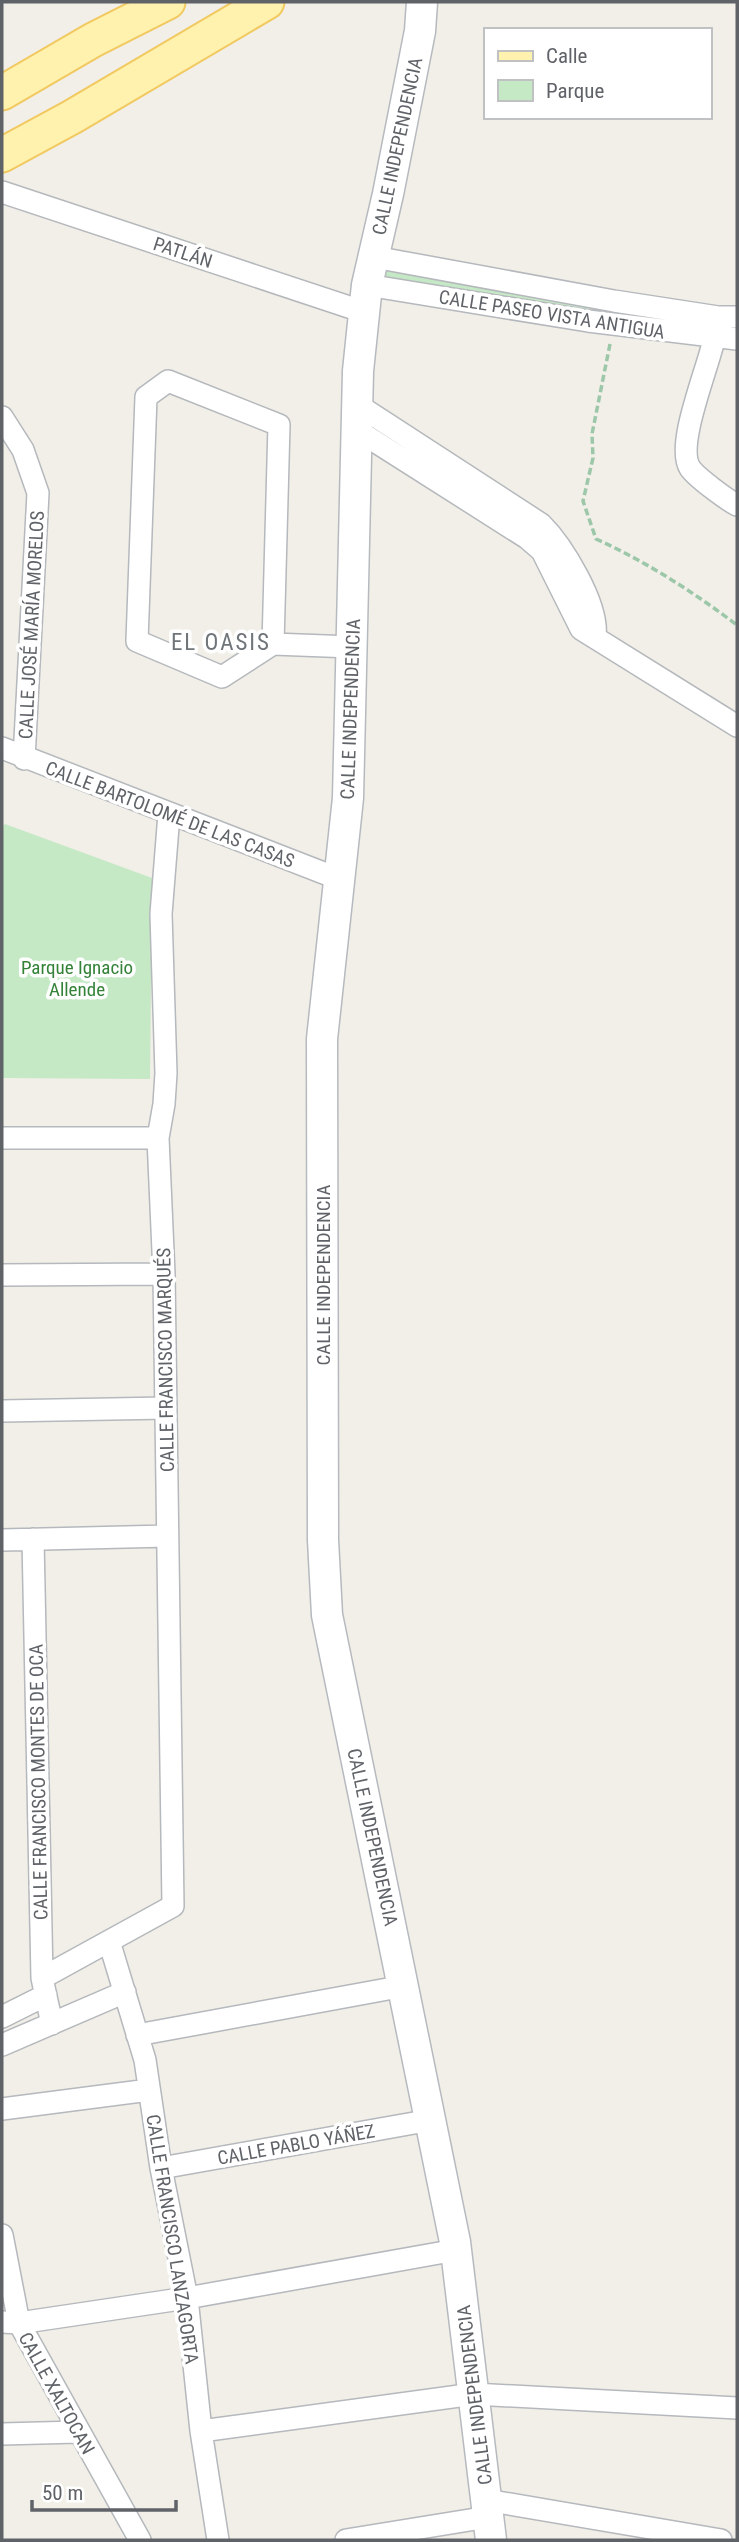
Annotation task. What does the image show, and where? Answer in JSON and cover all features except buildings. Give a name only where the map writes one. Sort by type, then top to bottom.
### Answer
[{"type":"main road","points":[[3,93],[93,40],[168,2]]},
{"type":"main road","points":[[12,149],[267,2]]},
{"type":"main road","points":[[93,40],[81,61],[78,72],[81,81],[89,87],[112,93]]},
{"type":"main road","points":[[3,93],[25,101],[32,118],[12,149]]},
{"type":"street","name":"CALLE INDEPENDENCIA","points":[[422,2],[420,32],[368,284],[358,371],[348,798],[322,1040],[323,1540],[327,1615],[456,2250],[488,2519]]},
{"type":"street","name":"PATLÁN","points":[[2,192],[368,284]]},
{"type":"street","name":"CALLE PASEO VISTA ANTIGUA","points":[[368,284],[594,298],[723,324],[737,339]]},
{"type":"street","name":"CALLE PASEO VISTA ANTIGUA","points":[[368,284],[614,324],[723,324]]},
{"type":"street","points":[[588,321],[594,298]]},
{"type":"street","points":[[723,324],[685,445],[690,468],[724,499],[737,505]]},
{"type":"street","points":[[273,644],[279,425],[168,381],[146,397],[137,641],[222,677],[273,644],[352,647]]},
{"type":"street","name":"CALLE JOSÉ MARÍA MORELOS","points":[[2,417],[23,450],[38,493],[24,759]]},
{"type":"street","points":[[358,417],[541,524],[549,545],[571,563],[597,622],[595,636],[737,726]]},
{"type":"street","name":"CALLE BARTOLOMÉ DE LAS CASAS","points":[[2,748],[24,759],[339,879]]},
{"type":"street","name":"CALLE FRANCISCO MARQUÉS","points":[[109,1941],[173,1906],[164,1274],[158,1138],[166,1073],[161,914],[169,814]]},
{"type":"street","points":[[2,1138],[158,1138]]},
{"type":"street","points":[[2,1275],[164,1274]]},
{"type":"street","points":[[2,1410],[166,1408]]},
{"type":"street","points":[[2,1540],[167,1536]]},
{"type":"street","name":"CALLE FRANCISCO MONTES DE OCA","points":[[33,1539],[44,1987],[52,2024]]},
{"type":"street","points":[[2,2017],[109,1941]]},
{"type":"street","name":"CALLE FRANCISCO LANZAGORTA","points":[[109,1941],[145,2060],[161,2168],[187,2298],[201,2431],[218,2540]]},
{"type":"street","points":[[138,2035],[404,1986]]},
{"type":"street","points":[[2,2045],[125,1992]]},
{"type":"street","points":[[2,2109],[149,2090]]},
{"type":"street","name":"CALLE PABLO YÁÑEZ","points":[[161,2168],[431,2120]]},
{"type":"street","name":"CALLE XALTOCAN","points":[[2,2235],[10,2322],[140,2540]]},
{"type":"street","points":[[10,2322],[187,2298],[456,2250]]},
{"type":"street","points":[[201,2431],[474,2394],[737,2408]]},
{"type":"street","points":[[2,2434],[78,2432]]},
{"type":"street","points":[[346,2540],[488,2519],[721,2540]]},
{"type":"path","points":[[614,324],[592,434],[593,458],[583,501],[596,538],[661,572],[737,625]]},
{"type":"green space","points":[[374,257],[594,298],[588,321],[367,285]]},
{"type":"green space","name":"Parque Ignacio Allende","points":[[5,824],[152,878],[150,1079],[2,1078],[2,827]]},
{"type":"district","name":"EL OASIS","points":[[221,642]]}]
